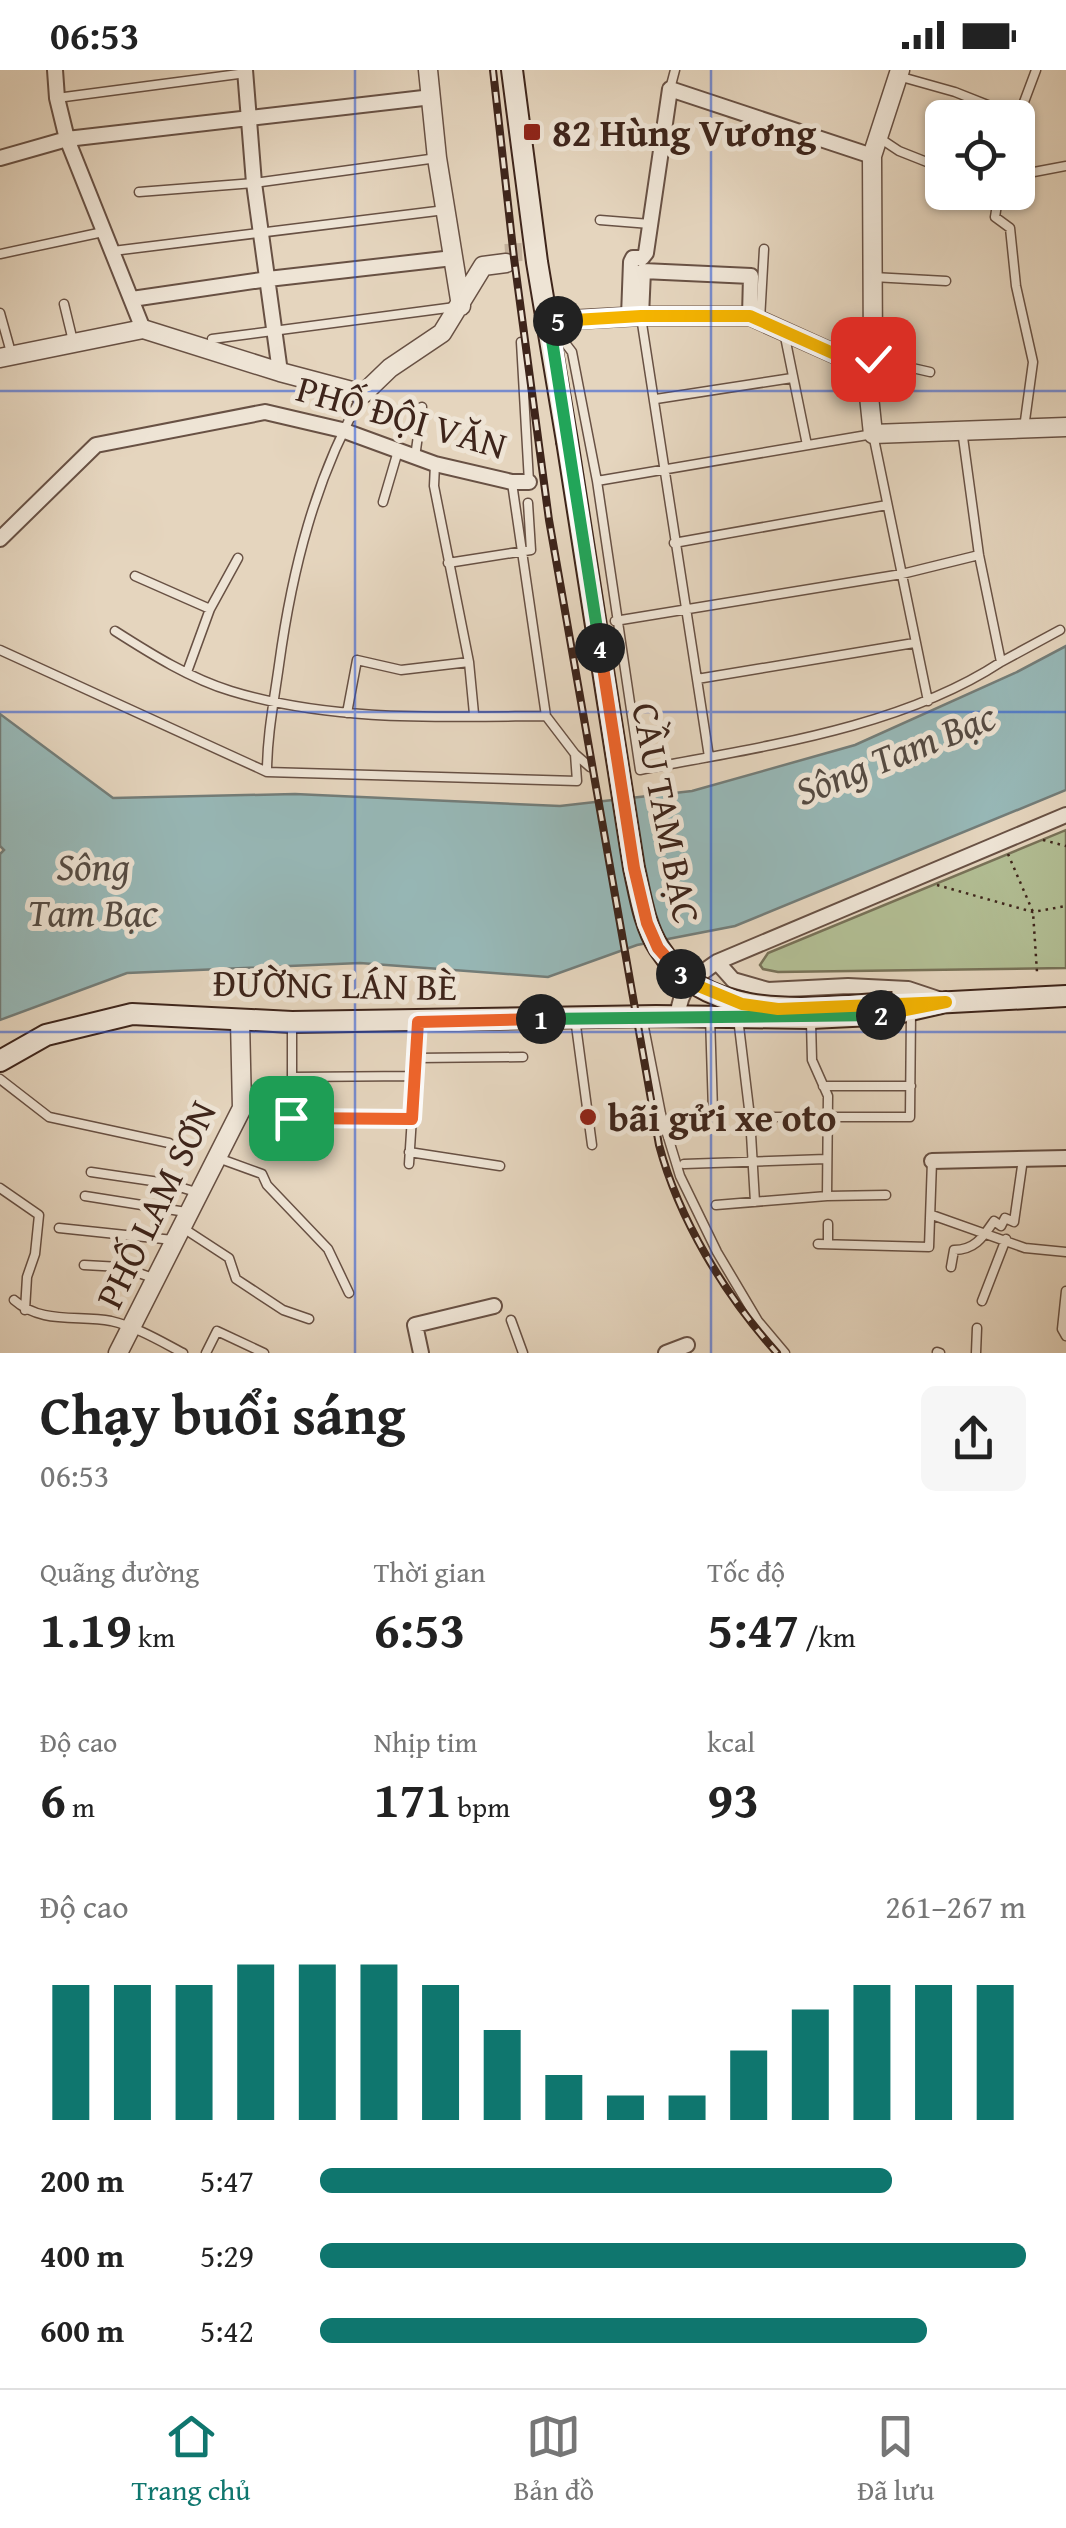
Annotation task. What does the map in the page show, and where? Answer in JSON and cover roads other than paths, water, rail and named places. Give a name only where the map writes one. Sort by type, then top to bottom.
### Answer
[{"type":"main road","name":"CẦU TAM BẠC","points":[[512,70],[521,257],[549,321],[634,868],[647,923],[658,948],[678,972],[696,985],[742,1004],[778,1009],[902,1007]]},
{"type":"main road","points":[[902,1007],[1066,996]]},
{"type":"main road","name":"ĐƯỜNG LÁN BÈ","points":[[0,1061],[46,1035],[132,1014],[240,1021],[418,1022],[642,1016],[812,1018],[893,1014],[902,1007]]},
{"type":"street","points":[[55,70],[67,140],[143,329]]},
{"type":"street","points":[[428,70],[437,158],[461,306]]},
{"type":"street","points":[[246,72],[254,183],[280,372]]},
{"type":"street","points":[[899,73],[875,147],[870,363],[873,434],[1066,426]]},
{"type":"street","points":[[635,316],[631,262],[646,253],[670,90],[875,147]]},
{"type":"street","points":[[0,158],[67,140],[432,98]]},
{"type":"street","points":[[132,299],[453,258],[521,257]]},
{"type":"street","points":[[6,357],[143,329],[362,394],[390,368],[442,334],[483,266],[521,257]]},
{"type":"street","points":[[635,316],[643,271],[750,276],[755,318]]},
{"type":"street","points":[[549,321],[635,316],[755,318],[870,363]]},
{"type":"street","name":"PHỐ ĐỘI VĂN","points":[[0,539],[96,444],[265,412],[342,430],[436,464],[512,482],[528,482]]},
{"type":"street","points":[[678,1016],[679,999],[698,975],[717,962],[1066,816]]},
{"type":"street","points":[[717,962],[733,980],[768,990],[848,986],[908,989],[946,1002]]},
{"type":"street","name":"PHỐ LAM SƠN","points":[[118,1353],[242,1108],[240,1021]]},
{"type":"street","points":[[932,1160],[1066,1158]]},
{"type":"street","points":[[420,1353],[416,1325],[494,1306]]},
{"type":"street","points":[[666,1353],[687,1345]]},
{"type":"lane","points":[[670,90],[675,70]]},
{"type":"lane","points":[[1025,100],[1036,70]]},
{"type":"lane","points":[[57,98],[246,72]]},
{"type":"lane","points":[[899,73],[974,100]]},
{"type":"lane","points":[[875,147],[925,161]]},
{"type":"lane","points":[[138,192],[254,183],[437,158]]},
{"type":"lane","points":[[1035,172],[1066,166]]},
{"type":"lane","points":[[113,250],[446,210]]},
{"type":"lane","points":[[996,210],[995,217],[1010,228],[1016,286],[1033,362],[1024,428]]},
{"type":"lane","points":[[600,220],[650,224]]},
{"type":"lane","points":[[0,254],[106,232]]},
{"type":"lane","points":[[755,318],[764,249]]},
{"type":"lane","points":[[873,277],[946,281]]},
{"type":"lane","points":[[64,304],[73,341]]},
{"type":"lane","points":[[212,339],[461,306]]},
{"type":"lane","points":[[0,313],[6,357]]},
{"type":"lane","points":[[635,316],[656,399],[674,543],[709,757]]},
{"type":"lane","points":[[549,321],[572,352],[597,482],[640,770],[842,730],[966,686],[1000,662],[1060,630]]},
{"type":"lane","points":[[784,329],[807,445]]},
{"type":"lane","points":[[521,342],[528,482]]},
{"type":"lane","points":[[870,363],[930,372]]},
{"type":"lane","points":[[656,399],[792,378]]},
{"type":"lane","points":[[267,772],[268,731],[295,566],[342,430],[362,394]]},
{"type":"lane","points":[[415,457],[422,407]]},
{"type":"lane","points":[[962,430],[979,555],[1000,662]]},
{"type":"lane","points":[[597,482],[873,434],[928,700]]},
{"type":"lane","points":[[383,502],[398,450]]},
{"type":"lane","points":[[436,464],[434,486],[469,662],[474,714]]},
{"type":"lane","points":[[512,482],[546,716],[574,754],[590,767]]},
{"type":"lane","points":[[448,563],[531,550],[528,502]]},
{"type":"lane","points":[[674,543],[886,505]]},
{"type":"lane","points":[[615,621],[902,574],[979,555]]},
{"type":"lane","points":[[187,672],[210,609],[238,558]]},
{"type":"lane","points":[[135,576],[210,609]]},
{"type":"lane","points":[[116,631],[187,672],[231,691],[273,701],[402,717],[546,716]]},
{"type":"lane","points":[[698,679],[914,644]]},
{"type":"lane","points":[[0,650],[267,772],[577,781],[574,754]]},
{"type":"lane","points":[[347,713],[356,660],[401,670],[469,662]]},
{"type":"lane","points":[[750,1117],[908,1118],[911,1086],[902,1007]]},
{"type":"lane","points":[[642,1016],[661,1114],[680,1176],[727,1270],[758,1321],[785,1353]]},
{"type":"lane","points":[[692,1119],[713,1111],[710,1017]]},
{"type":"lane","points":[[575,1018],[592,1145]]},
{"type":"lane","points":[[738,1018],[755,1202]]},
{"type":"lane","points":[[812,1018],[812,1060],[828,1096],[827,1196]]},
{"type":"lane","points":[[292,1022],[292,1076],[414,1076]]},
{"type":"lane","points":[[409,1164],[418,1022]]},
{"type":"lane","points":[[416,1058],[523,1057]]},
{"type":"lane","points":[[0,1080],[49,1117],[168,1143]]},
{"type":"lane","points":[[824,1086],[911,1086]]},
{"type":"lane","points":[[291,1118],[412,1119]]},
{"type":"lane","points":[[410,1152],[500,1166]]},
{"type":"lane","points":[[218,1158],[262,1174],[267,1185],[328,1249],[349,1293]]},
{"type":"lane","points":[[684,1164],[826,1159]]},
{"type":"lane","points":[[951,1267],[954,1250],[966,1250],[994,1221],[1001,1226],[1005,1218],[1014,1222],[1023,1159]]},
{"type":"lane","points":[[828,1224],[823,1244],[929,1247],[932,1160]]},
{"type":"lane","points":[[91,1172],[166,1183],[200,1194]]},
{"type":"lane","points":[[0,1188],[39,1216],[25,1310]]},
{"type":"lane","points":[[716,1205],[886,1195]]},
{"type":"lane","points":[[85,1196],[184,1227],[229,1258],[236,1279],[282,1310],[308,1319]]},
{"type":"lane","points":[[932,1215],[1025,1248],[1066,1252]]},
{"type":"lane","points":[[59,1228],[184,1227]]},
{"type":"lane","points":[[982,1301],[1006,1239]]},
{"type":"lane","points":[[84,1266],[120,1267],[156,1279]]},
{"type":"lane","points":[[1066,1291],[1062,1329],[1066,1336]]},
{"type":"lane","points":[[14,1300],[33,1314],[107,1320],[131,1326],[183,1353]]},
{"type":"lane","points":[[511,1320],[523,1353]]},
{"type":"lane","points":[[976,1353],[978,1328]]},
{"type":"lane","points":[[206,1353],[217,1330],[264,1353]]},
{"type":"water","name":"Sông Tam Bạc","points":[[1066,646],[1066,790],[735,926],[637,945],[548,977],[360,963],[127,973],[0,1020],[0,854],[4,850],[0,846],[0,714],[113,798],[295,794],[560,806],[692,791],[855,745]]},
{"type":"tunnel","points":[[505,253],[522,252]]},
{"type":"railway","points":[[493,70],[549,520],[659,1145],[679,1201],[706,1255],[739,1307],[777,1353]]},
{"type":"place","name":"82 Hùng Vương","points":[[532,132]]},
{"type":"place","name":"bãi gửi xe oto","points":[[588,1117]]}]
